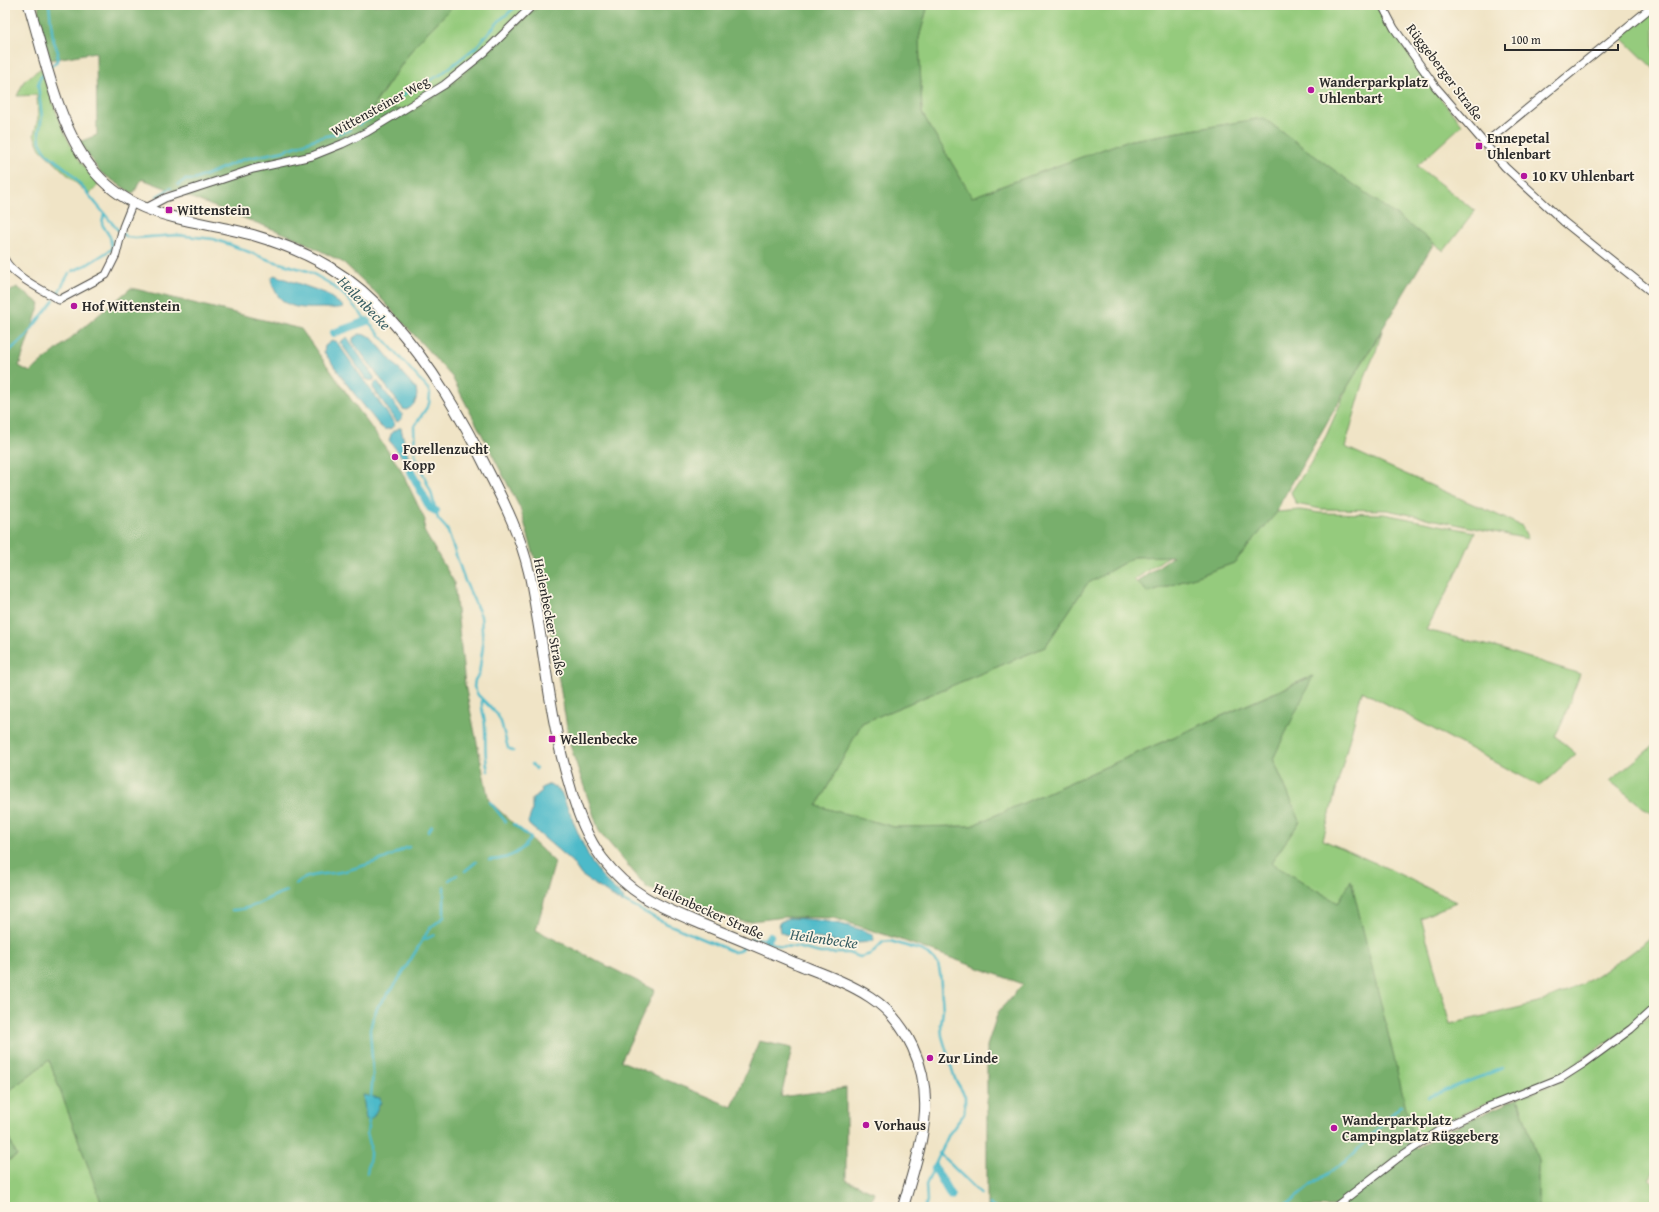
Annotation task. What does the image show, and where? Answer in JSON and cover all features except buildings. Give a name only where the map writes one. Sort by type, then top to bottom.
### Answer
[{"type":"main road","name":"Heilenbecker Straße","points":[[29,5],[45,62],[73,142],[100,179],[133,202],[146,208],[171,217],[224,227],[254,235],[320,261],[355,284],[374,302],[415,349],[446,392],[476,447],[504,503],[519,538],[530,576],[563,763],[576,807],[588,836],[603,860],[632,890],[664,908],[834,978],[866,994],[886,1009],[909,1039],[921,1067],[924,1090],[925,1114],[922,1138],[903,1207]]},
{"type":"street","name":"Wittensteiner Weg","points":[[146,208],[165,198],[253,169],[312,156],[367,132],[444,85],[485,52],[533,5]]},
{"type":"street","name":"Rüggeberger Straße","points":[[1382,5],[1394,28],[1435,86],[1505,167],[1564,222],[1654,294]]},
{"type":"street","points":[[1484,144],[1654,5]]},
{"type":"street","points":[[5,260],[9,268],[59,300],[106,275],[116,255],[123,227],[133,202]]},
{"type":"street","points":[[1335,1207],[1404,1153],[1447,1126],[1483,1109],[1561,1078],[1632,1029],[1654,1008]]},
{"type":"green space","points":[[39,5],[454,5],[415,45],[373,106],[413,111],[455,82],[540,5],[928,5],[919,38],[922,113],[972,197],[1126,141],[1263,118],[1434,243],[1348,386],[1281,502],[1277,512],[1234,563],[1149,593],[1137,582],[1173,556],[1134,557],[1087,584],[1045,647],[862,723],[817,806],[894,827],[971,826],[1313,676],[1273,759],[1300,821],[1271,863],[1338,903],[1351,880],[1416,1149],[1448,1130],[1518,1098],[1538,1160],[1538,1207],[987,1207],[987,1046],[998,1012],[1023,984],[904,941],[834,918],[785,917],[743,922],[647,888],[599,831],[570,745],[543,586],[520,508],[452,377],[377,294],[344,263],[296,238],[142,179],[133,194],[100,172],[79,142],[97,135],[96,52],[50,60],[38,14]]},
{"type":"green space","points":[[454,5],[540,5],[455,82],[413,111],[373,107],[415,45]]},
{"type":"green space","points":[[928,5],[1378,5],[1429,84],[1462,125],[1417,166],[1475,211],[1444,251],[1263,118],[1126,141],[972,197],[922,113],[919,38]]},
{"type":"green space","points":[[1654,9],[1654,69],[1620,36]]},
{"type":"green space","points":[[41,68],[57,114],[70,144],[88,172],[99,184],[89,195],[40,149],[34,135],[38,118],[37,95],[17,96],[24,81]]},
{"type":"green space","points":[[17,287],[40,304],[19,366],[30,372],[131,288],[301,329],[400,468],[425,520],[424,531],[454,582],[465,685],[489,801],[555,862],[536,930],[655,990],[621,1061],[732,1107],[759,1041],[792,1048],[781,1097],[846,1088],[846,1180],[874,1192],[869,1207],[103,1207],[49,1060],[5,1094],[5,295]]},
{"type":"green space","points":[[1382,331],[1376,351],[1366,374],[1345,447],[1522,526],[1528,539],[1387,510],[1321,509],[1296,504],[1291,492],[1309,466],[1326,436],[1348,386]]},
{"type":"green space","points":[[1300,510],[1320,513],[1384,514],[1475,532],[1455,577],[1426,630],[1498,648],[1580,674],[1562,723],[1555,736],[1576,754],[1540,786],[1362,691],[1323,840],[1389,869],[1456,902],[1421,918],[1450,1024],[1538,1003],[1583,984],[1625,957],[1654,935],[1654,1005],[1632,1025],[1558,1076],[1478,1107],[1433,1129],[1414,1142],[1351,881],[1338,903],[1271,863],[1300,821],[1273,759],[1312,676],[971,826],[894,827],[817,806],[862,723],[1045,647],[1087,584],[1134,557],[1170,555],[1134,580],[1149,593],[1234,563],[1277,512]]},
{"type":"green space","points":[[1654,745],[1654,816],[1610,781]]},
{"type":"green space","points":[[1654,1012],[1654,1169],[1649,1178],[1654,1184],[1654,1207],[1538,1207],[1538,1160],[1518,1098],[1561,1081]]},
{"type":"green space","points":[[49,1060],[103,1207],[5,1207],[5,1162],[17,1156],[5,1130],[5,1094]]},
{"type":"green space","points":[[5,1130],[17,1156],[5,1162]]},
{"type":"water","points":[[274,275],[325,293],[344,307],[304,308],[289,305],[278,296],[274,289],[271,279]]},
{"type":"water","points":[[359,334],[368,335],[372,338],[416,389],[416,399],[409,409],[403,409],[353,342],[353,338]]},
{"type":"water","points":[[347,337],[374,377],[374,380],[371,381],[366,379],[340,342]]},
{"type":"water","points":[[332,341],[336,341],[394,423],[391,428],[384,429],[379,425],[324,352],[325,346]]},
{"type":"water","points":[[377,381],[402,414],[402,419],[397,422],[373,388],[373,385]]},
{"type":"water","points":[[401,428],[412,471],[409,473],[405,461],[389,440],[392,432]]},
{"type":"water","points":[[550,784],[561,792],[592,863],[604,879],[624,898],[622,903],[581,875],[572,862],[529,825],[528,822],[532,811],[532,799],[542,791],[541,788]]},
{"type":"water","points":[[789,918],[810,919],[842,924],[872,934],[874,939],[873,941],[864,943],[846,943],[790,935],[780,932],[780,922]]},
{"type":"water","points":[[363,1095],[380,1098],[381,1102],[373,1117],[369,1120],[366,1119]]},
{"type":"waterway","name":"Heilenbecke","points":[[49,5],[53,39],[58,52],[57,61],[50,67]]},
{"type":"waterway","points":[[359,125],[394,103],[407,92],[440,75],[476,47],[500,20],[518,5]]},
{"type":"waterway","name":"Heilenbecke","points":[[45,73],[40,78],[38,85],[42,117],[39,132],[40,142],[46,153],[69,171],[117,229],[127,237],[135,238],[177,235],[213,239],[269,260],[308,271],[329,283],[345,296],[428,389],[430,394],[429,404],[414,427],[415,455],[431,492],[438,519],[447,529],[465,581],[481,616],[483,646],[479,674],[475,680],[474,687],[478,695],[497,714],[501,722],[508,748],[513,751]]},
{"type":"waterway","points":[[178,185],[185,180],[194,180],[244,159],[284,151],[288,148],[292,148],[315,139],[350,130]]},
{"type":"waterway","points":[[157,196],[171,188]]},
{"type":"waterway","points":[[73,271],[88,264],[112,249],[110,237],[102,224],[104,214]]},
{"type":"waterway","points":[[57,295],[69,273]]},
{"type":"waterway","points":[[6,354],[26,336],[54,300]]},
{"type":"waterway","points":[[334,333],[367,321]]},
{"type":"waterway","points":[[411,472],[430,508],[436,511]]},
{"type":"waterway","points":[[482,701],[488,771]]},
{"type":"waterway","name":"Heilenbecke","points":[[532,764],[536,769]]},
{"type":"waterway","points":[[490,802],[506,822]]},
{"type":"waterway","points":[[489,860],[501,859],[513,855],[523,848],[531,838],[513,824]]},
{"type":"waterway","points":[[428,832],[432,826]]},
{"type":"waterway","points":[[296,884],[300,880],[311,876],[340,872],[381,860],[409,847]]},
{"type":"waterway","points":[[465,871],[476,862]]},
{"type":"waterway","points":[[449,880],[457,875]]},
{"type":"waterway","points":[[371,1096],[373,1073],[370,1030],[373,1018],[378,1006],[395,985],[430,928],[444,917],[444,887]]},
{"type":"waterway","points":[[232,910],[239,910],[253,906],[287,891]]},
{"type":"waterway","name":"Heilenbecke","points":[[623,901],[663,922],[734,952],[739,951],[746,944]]},
{"type":"waterway","points":[[424,940],[434,935]]},
{"type":"waterway","name":"Heilenbecke","points":[[767,940],[770,936]]},
{"type":"waterway","name":"Heilenbecke","points":[[750,941],[752,938],[762,939],[780,946],[796,947],[820,953],[848,953],[860,957],[871,954],[883,942],[890,941],[923,951],[938,964],[943,1010],[941,1025],[942,1036],[955,1079],[965,1096],[965,1104],[964,1114],[949,1134],[926,1185],[927,1201],[925,1207]]},
{"type":"waterway","points":[[1428,1097],[1503,1068]]},
{"type":"waterway","points":[[1281,1207],[1295,1199],[1319,1179],[1348,1159],[1402,1105]]},
{"type":"waterway","points":[[367,1173],[370,1156],[370,1144],[367,1133],[369,1120]]},
{"type":"waterway","points":[[939,1153],[981,1194]]},
{"type":"waterway","points":[[935,1168],[951,1196]]},
{"type":"waterway","points":[[989,1204],[995,1207]]},
{"type":"place","name":"Wanderparkplatz Uhlenbart","points":[[1311,90]]},
{"type":"place","name":"Ennepetal Uhlenbart","points":[[1479,146]]},
{"type":"place","name":"10 KV Uhlenbart","points":[[1524,176]]},
{"type":"place","name":"Wittenstein","points":[[169,210]]},
{"type":"place","name":"Hof Wittenstein","points":[[74,306]]},
{"type":"place","name":"Forellenzucht Kopp","points":[[395,457]]},
{"type":"place","name":"Wellenbecke","points":[[552,739]]},
{"type":"place","name":"Zur Linde","points":[[930,1058]]},
{"type":"place","name":"Vorhaus","points":[[866,1125]]},
{"type":"place","name":"Wanderparkplatz Campingplatz Rüggeberg","points":[[1334,1128]]}]
